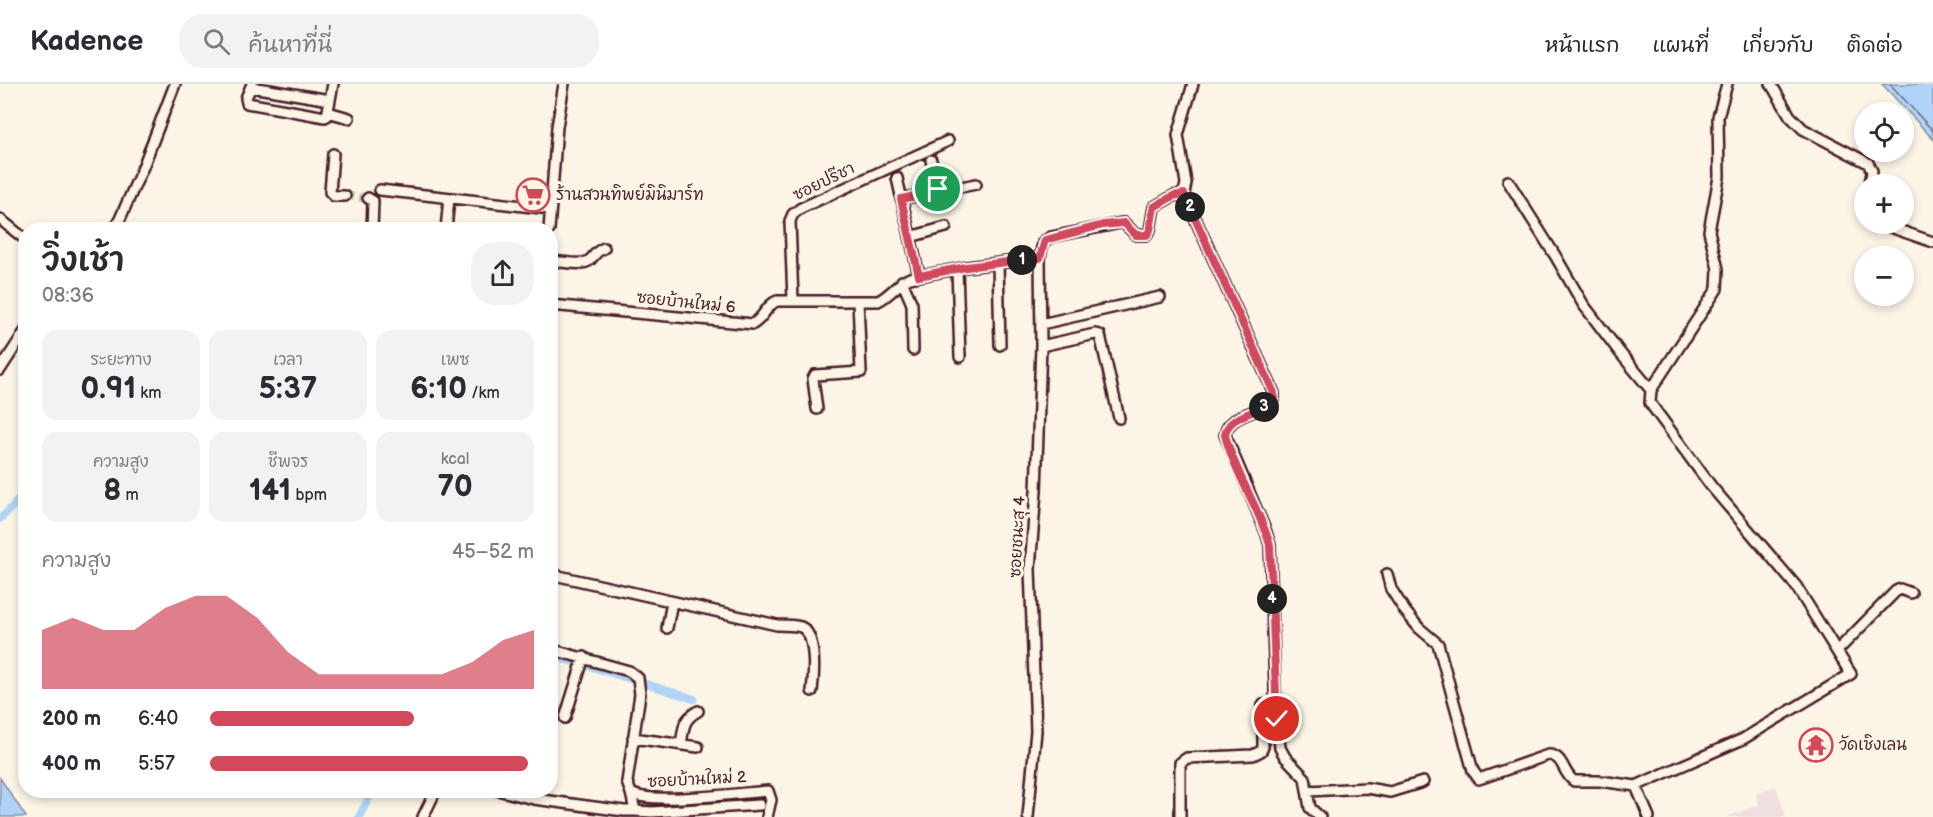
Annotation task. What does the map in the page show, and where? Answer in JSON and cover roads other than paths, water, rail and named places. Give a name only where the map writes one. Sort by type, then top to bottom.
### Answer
[{"type":"street","points":[[118,222],[175,84]]},
{"type":"street","points":[[330,100],[252,85],[245,102],[325,117],[328,112],[333,84]]},
{"type":"street","points":[[549,222],[557,127],[564,84]]},
{"type":"street","points":[[1193,84],[1178,135],[1186,183],[1184,194],[1274,393],[1274,399],[1269,404],[1230,424],[1225,435],[1270,545],[1275,690],[1280,748],[1305,778],[1310,807],[1320,817]]},
{"type":"street","points":[[1387,574],[1391,589],[1405,611],[1419,628],[1438,644],[1451,697],[1477,778],[1485,779],[1548,754],[1554,754],[1558,757],[1564,771],[1574,781],[1600,781],[1636,786],[1743,739],[1851,674],[1796,586],[1711,486],[1652,408],[1649,398],[1651,390],[1717,289],[1718,269],[1709,231],[1719,177],[1718,117],[1727,84]]},
{"type":"street","points":[[1774,86],[1790,116],[1803,129],[1868,163],[1872,174]]},
{"type":"street","points":[[328,112],[349,118]]},
{"type":"street","name":"ซอยปรีชา","points":[[794,300],[790,221],[793,214],[801,208],[948,141]]},
{"type":"street","points":[[333,154],[330,192],[334,196],[345,196]]},
{"type":"street","points":[[931,160],[938,191]]},
{"type":"street","points":[[897,178],[919,276]]},
{"type":"street","points":[[1508,181],[1556,256],[1583,304],[1651,390]]},
{"type":"street","points":[[901,199],[975,184]]},
{"type":"street","points":[[380,190],[550,209]]},
{"type":"street","points":[[1040,258],[1045,240],[1103,225],[1124,223],[1136,235],[1147,235],[1154,207],[1173,196],[1184,194]]},
{"type":"street","points":[[368,198],[373,201],[372,222]]},
{"type":"street","points":[[447,222],[449,198]]},
{"type":"street","points":[[0,219],[18,234]]},
{"type":"street","points":[[910,237],[946,227]]},
{"type":"street","points":[[1910,234],[1933,242]]},
{"type":"street","points":[[558,261],[584,263],[591,259],[597,250],[604,248]]},
{"type":"street","name":"ซอยบ้านใหม่ 6","points":[[558,306],[748,324],[759,321],[773,302],[883,299],[902,281],[919,276],[1040,258]]},
{"type":"street","name":"ซอยชนะสุ 4","points":[[1028,817],[1036,731],[1030,569],[1036,491],[1041,346],[1040,258]]},
{"type":"street","points":[[998,263],[1000,345]]},
{"type":"street","points":[[957,269],[960,357]]},
{"type":"street","points":[[902,281],[912,304],[913,350]]},
{"type":"street","points":[[1041,324],[1160,297]]},
{"type":"street","points":[[817,409],[813,379],[815,375],[861,372],[858,301]]},
{"type":"street","points":[[1041,346],[1095,334],[1100,335],[1119,418]]},
{"type":"street","points":[[0,370],[18,342]]},
{"type":"street","points":[[558,576],[804,629],[809,638],[814,662],[812,691]]},
{"type":"street","points":[[1837,651],[1896,591],[1900,589],[1911,593]]},
{"type":"street","points":[[667,628],[672,602]]},
{"type":"street","name":"ซอยบ้านใหม่ 2","points":[[558,651],[629,671],[638,678],[640,694],[627,782],[631,793],[641,797],[698,797],[768,791],[771,800],[767,817]]},
{"type":"street","points":[[565,718],[584,657]]},
{"type":"street","points":[[1180,817],[1180,764],[1187,758],[1253,755],[1261,751],[1263,747],[1263,705]]},
{"type":"street","points":[[681,745],[686,721],[698,711]]},
{"type":"street","points":[[633,738],[698,747]]},
{"type":"street","points":[[1308,791],[1367,788],[1390,792],[1423,782]]},
{"type":"street","points":[[1636,786],[1648,817]]},
{"type":"street","points":[[631,793],[635,811]]},
{"type":"street","points":[[423,817],[432,798]]},
{"type":"street","points":[[530,798],[623,814],[635,811],[694,813],[760,806]]},
{"type":"water","points":[[1882,84],[1933,84],[1933,139],[1914,119],[1914,102],[1899,102]]},
{"type":"water","points":[[0,778],[26,817],[0,817]]},
{"type":"waterway","points":[[0,519],[18,500]]},
{"type":"waterway","points":[[558,658],[694,699]]},
{"type":"waterway","points":[[359,817],[369,798]]},
{"type":"tunnel","points":[[345,196],[368,198]]},
{"type":"place","name":"ร้านสวนทิพย์มินิมาร์ท","points":[[533,195]]},
{"type":"place","name":"วัดเชิงเลน","points":[[1816,745]]}]
